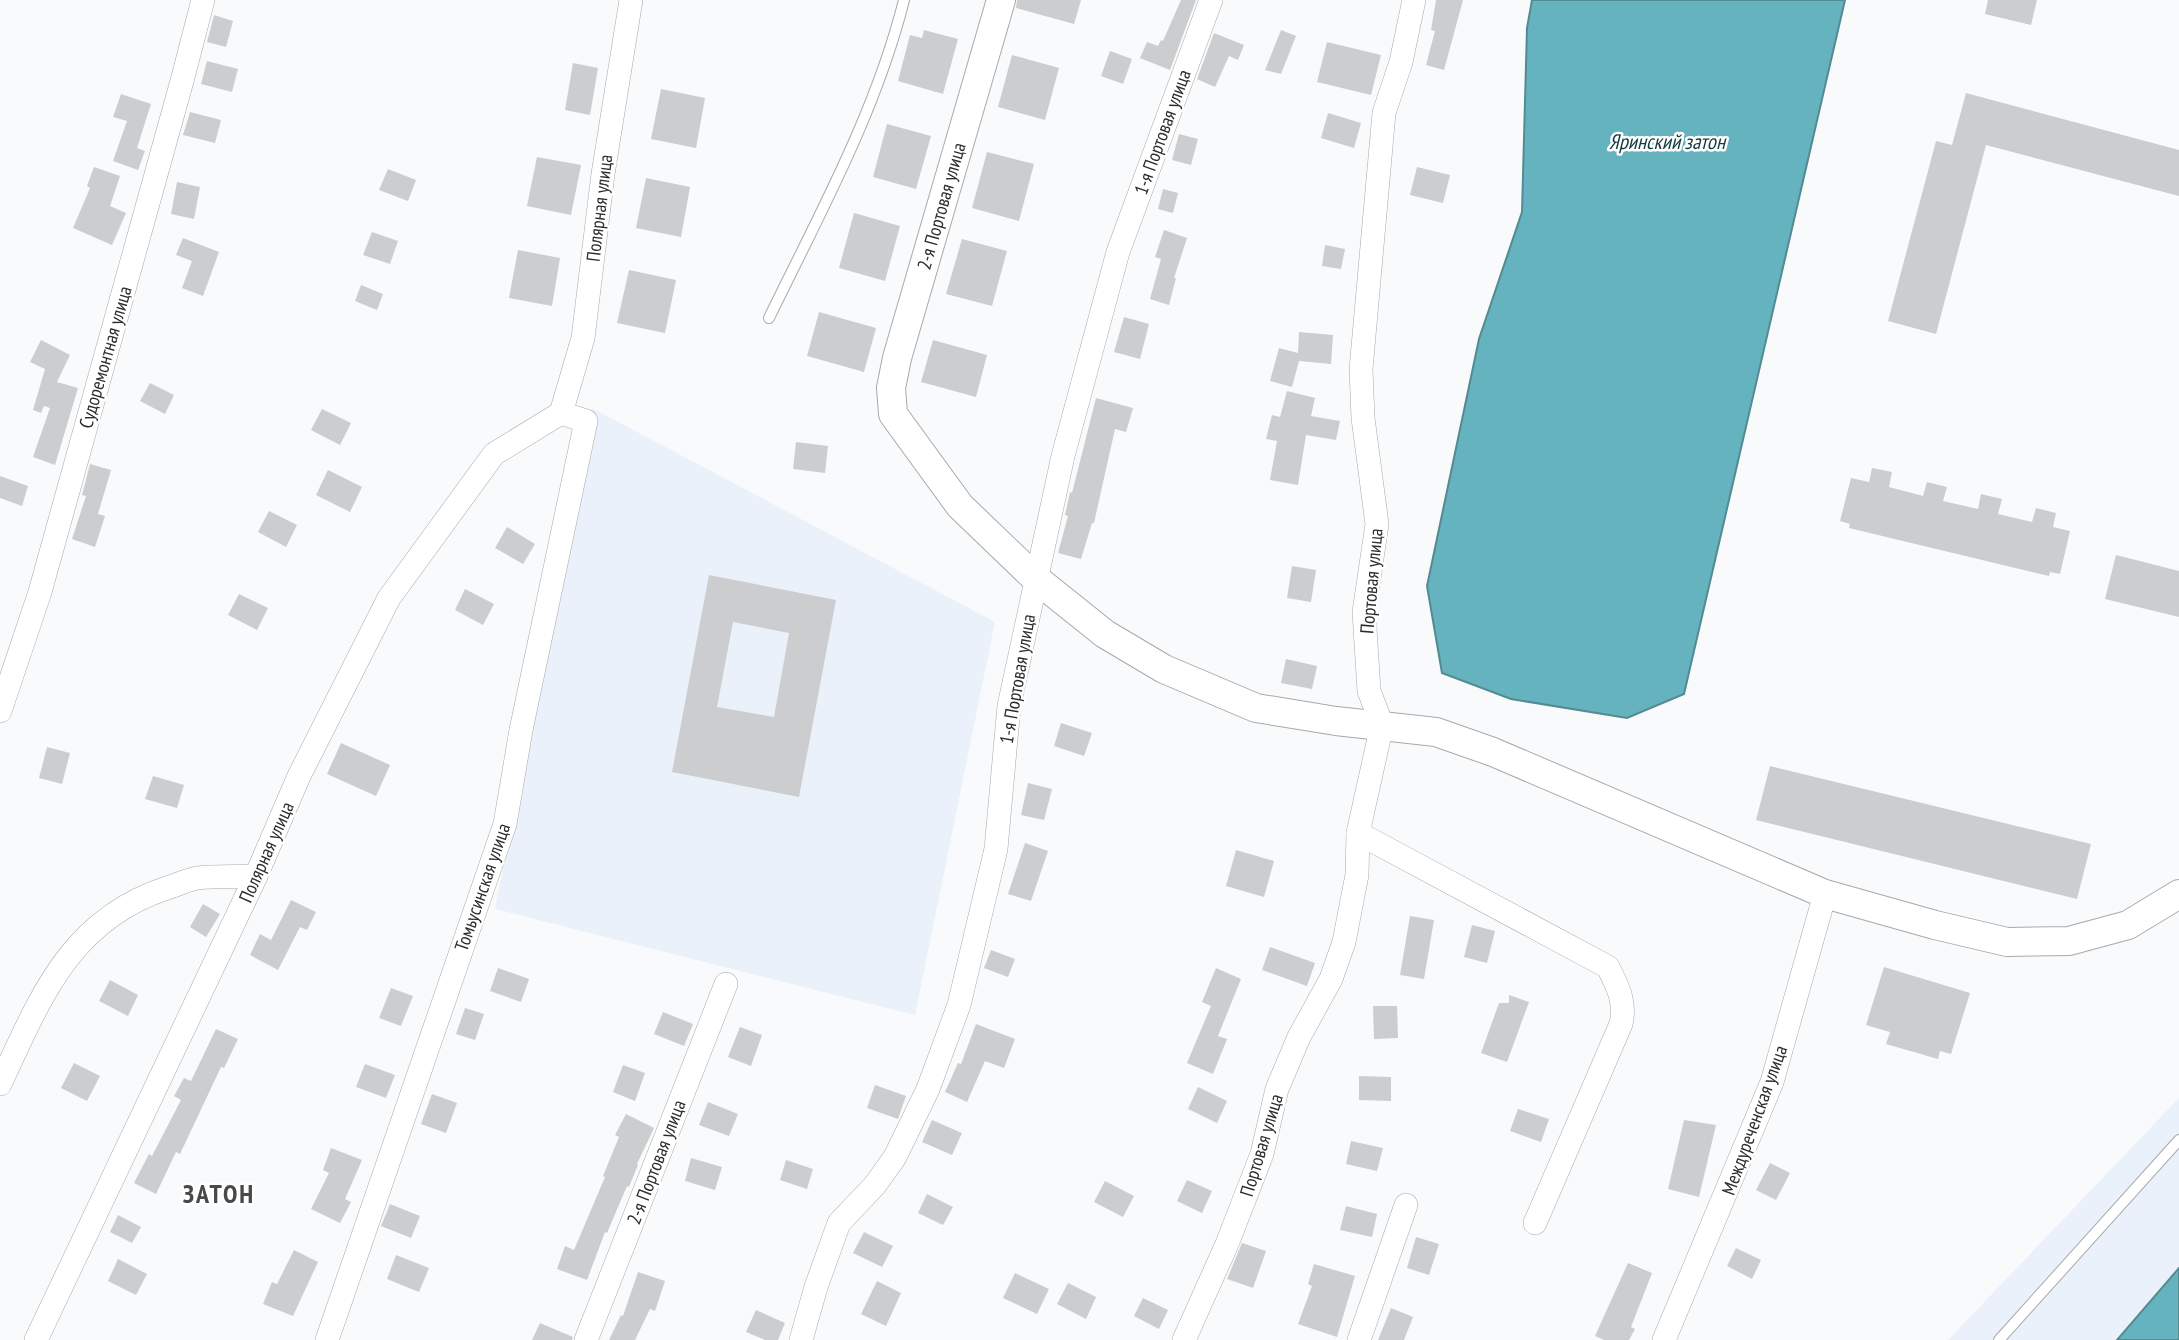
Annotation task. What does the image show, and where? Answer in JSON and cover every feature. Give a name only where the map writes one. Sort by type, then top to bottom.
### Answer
[{"type":"street","name":"Судоремонтная улица","points":[[0,710],[44,578],[175,108],[202,0]]},
{"type":"street","name":"Полярная улица","points":[[36,1340],[256,876],[299,776],[389,598],[494,454],[561,414],[583,338],[603,174],[631,0]]},
{"type":"street","name":"2-я Портовая улица","points":[[1001,0],[897,358],[891,388],[893,414],[960,506],[1035,578]]},
{"type":"street","name":"1-я Портовая улица","points":[[801,1340],[816,1287],[839,1223],[875,1185],[895,1157],[928,1089],[959,1005],[996,849],[1009,706],[1063,457],[1118,252],[1211,0]]},
{"type":"street","name":"Портовая улица","points":[[1184,1340],[1227,1244],[1262,1154],[1278,1088],[1299,1037],[1331,979],[1344,942],[1357,875],[1358,833],[1382,725],[1368,691],[1364,612],[1377,524],[1363,418],[1362,369],[1384,113],[1401,62],[1414,0]]},
{"type":"street","name":"Томьусинская улица","points":[[327,1340],[505,824],[521,730],[586,421],[561,414]]},
{"type":"street","points":[[1035,578],[1105,634],[1164,669],[1256,708],[1336,721],[1436,732],[1493,752],[1825,894],[1935,925],[2007,942],[2069,941],[2128,925],[2179,894]]},
{"type":"street","points":[[1358,833],[1608,967],[1620,989],[1624,1011],[1621,1024],[1535,1223]]},
{"type":"street","points":[[0,1084],[38,1001],[82,938],[110,915],[142,896],[197,878],[256,876]]},
{"type":"street","name":"Междуреченская улица","points":[[1664,1340],[1772,1082],[1825,894]]},
{"type":"street","name":"2-я Портовая улица","points":[[586,1340],[726,984]]},
{"type":"street","points":[[1359,1340],[1406,1205]]},
{"type":"lane","points":[[769,318],[852,148],[892,47],[904,0]]},
{"type":"lane","points":[[1999,1340],[2179,1140]]},
{"type":"shaded area","points":[[592,408],[995,622],[915,1015],[495,909]]},
{"type":"shaded area","points":[[2179,1098],[2179,1340],[1948,1340]]},
{"type":"water","name":"Яринский затон","points":[[1532,0],[1845,0],[1684,694],[1627,718],[1511,699],[1442,673],[1427,586],[1479,339],[1522,212],[1527,28]]},
{"type":"water","points":[[2179,1268],[2179,1340],[2117,1340]]},
{"type":"building","points":[[1017,0],[1081,0],[1074,24],[1016,8]]},
{"type":"building","points":[[1181,0],[1196,0],[1170,70],[1140,58],[1147,42],[1158,46],[1161,40],[1163,41]]},
{"type":"building","points":[[1436,0],[1463,0],[1444,70],[1426,65],[1435,31],[1431,30]]},
{"type":"building","points":[[1988,0],[2037,0],[2031,25],[1985,14]]},
{"type":"building","points":[[214,15],[233,21],[226,47],[207,42]]},
{"type":"building","points":[[924,30],[958,39],[943,94],[898,81],[910,35],[922,38]]},
{"type":"building","points":[[1281,30],[1296,36],[1281,74],[1265,70]]},
{"type":"building","points":[[1214,33],[1244,45],[1238,60],[1229,56],[1215,87],[1197,79]]},
{"type":"building","points":[[1327,42],[1381,55],[1371,95],[1317,82]]},
{"type":"building","points":[[1110,51],[1132,59],[1123,84],[1101,76]]},
{"type":"building","points":[[1012,55],[1059,68],[1045,120],[998,107]]},
{"type":"building","points":[[207,61],[238,69],[232,92],[201,84]]},
{"type":"building","points":[[573,63],[598,68],[590,115],[565,110]]},
{"type":"building","points":[[661,89],[705,98],[696,148],[651,139]]},
{"type":"building","points":[[1966,93],[2179,150],[2179,196],[1986,145],[1936,334],[1888,321],[1936,141],[1952,145]]},
{"type":"building","points":[[121,94],[151,104],[137,148],[145,151],[138,170],[113,161],[127,121],[113,117]]},
{"type":"building","points":[[190,112],[221,120],[215,143],[183,135]]},
{"type":"building","points":[[1328,113],[1361,123],[1354,148],[1321,138]]},
{"type":"building","points":[[887,124],[931,136],[916,189],[873,177]]},
{"type":"building","points":[[1179,134],[1198,139],[1191,165],[1172,160]]},
{"type":"building","points":[[987,152],[1034,164],[1019,221],[972,208]]},
{"type":"building","points":[[537,157],[581,165],[571,215],[527,206]]},
{"type":"building","points":[[94,167],[120,176],[110,206],[126,213],[112,245],[73,228],[90,188],[87,186]]},
{"type":"building","points":[[1417,167],[1450,175],[1443,203],[1410,195]]},
{"type":"building","points":[[388,169],[416,180],[408,201],[379,190]]},
{"type":"building","points":[[646,178],[690,187],[681,237],[636,228]]},
{"type":"building","points":[[177,182],[200,187],[194,219],[171,214]]},
{"type":"building","points":[[1163,189],[1178,193],[1173,213],[1158,209]]},
{"type":"building","points":[[854,213],[900,226],[885,281],[839,268]]},
{"type":"building","points":[[1164,230],[1187,238],[1174,278],[1169,305],[1150,299],[1161,259],[1155,257]]},
{"type":"building","points":[[372,232],[398,241],[390,264],[363,255]]},
{"type":"building","points":[[183,238],[219,252],[203,296],[182,288],[192,261],[176,255]]},
{"type":"building","points":[[962,239],[1007,251],[992,306],[946,294]]},
{"type":"building","points":[[1325,245],[1345,249],[1341,269],[1322,266]]},
{"type":"building","points":[[518,250],[560,258],[552,306],[509,298]]},
{"type":"building","points":[[629,270],[676,280],[665,333],[617,323]]},
{"type":"building","points":[[361,285],[383,294],[377,310],[355,301]]},
{"type":"building","points":[[819,312],[876,328],[864,372],[807,356]]},
{"type":"building","points":[[1124,317],[1149,324],[1140,359],[1114,352]]},
{"type":"building","points":[[1299,332],[1333,335],[1331,364],[1299,361],[1292,387],[1270,381],[1279,348],[1298,353]]},
{"type":"building","points":[[41,340],[70,355],[57,382],[78,388],[55,465],[33,457],[50,408],[44,406],[41,413],[33,410],[45,369],[30,362]]},
{"type":"building","points":[[933,340],[987,355],[976,397],[921,382]]},
{"type":"building","points":[[150,383],[174,395],[165,414],[140,401]]},
{"type":"building","points":[[1287,391],[1315,398],[1311,416],[1340,421],[1336,440],[1306,435],[1298,485],[1270,480],[1277,441],[1266,439],[1272,415],[1280,417]]},
{"type":"building","points":[[1096,398],[1133,408],[1126,432],[1115,429],[1094,523],[1081,559],[1058,553],[1068,516],[1065,515],[1070,492],[1072,493]]},
{"type":"building","points":[[322,409],[351,423],[340,445],[311,430]]},
{"type":"building","points":[[796,442],[828,446],[825,473],[793,469]]},
{"type":"building","points":[[90,464],[111,470],[98,514],[105,516],[95,547],[72,539],[86,496],[82,495]]},
{"type":"building","points":[[1872,468],[1892,472],[1889,487],[1923,496],[1927,482],[1947,487],[1943,501],[1978,509],[1981,494],[2002,499],[1998,514],[2032,522],[2036,508],[2056,513],[2053,527],[2070,531],[2060,574],[2050,572],[2049,576],[1849,528],[1850,524],[1840,521],[1851,478],[1869,482]]},
{"type":"building","points":[[328,470],[362,487],[350,512],[316,495]]},
{"type":"building","points":[[0,476],[28,486],[22,506],[0,498]]},
{"type":"building","points":[[269,511],[297,525],[286,547],[258,532]]},
{"type":"building","points":[[507,527],[535,544],[523,564],[495,548]]},
{"type":"building","points":[[2116,555],[2179,571],[2179,617],[2105,599]]},
{"type":"building","points":[[1292,566],[1316,570],[1311,602],[1287,598]]},
{"type":"building","points":[[709,575],[836,600],[799,797],[672,772]],"holes":[[[733,622],[789,633],[774,717],[717,707]]]},
{"type":"building","points":[[465,589],[494,604],[483,625],[455,610]]},
{"type":"building","points":[[239,594],[268,608],[257,630],[228,615]]},
{"type":"building","points":[[1286,659],[1317,666],[1312,689],[1281,683]]},
{"type":"building","points":[[1061,723],[1092,733],[1084,756],[1054,746]]},
{"type":"building","points":[[341,743],[390,765],[376,796],[327,774]]},
{"type":"building","points":[[47,747],[70,753],[62,784],[39,778]]},
{"type":"building","points":[[1770,766],[2091,844],[2077,899],[1756,820]]},
{"type":"building","points":[[153,776],[184,785],[177,808],[145,799]]},
{"type":"building","points":[[1028,783],[1052,789],[1044,820],[1021,815]]},
{"type":"building","points":[[1025,843],[1048,851],[1031,901],[1008,894]]},
{"type":"building","points":[[1236,850],[1274,861],[1264,897],[1226,886]]},
{"type":"building","points":[[291,900],[316,912],[307,930],[300,927],[278,970],[250,955],[260,934],[271,940]]},
{"type":"building","points":[[203,904],[220,914],[206,937],[190,927]]},
{"type":"building","points":[[1410,916],[1434,920],[1424,979],[1400,975]]},
{"type":"building","points":[[1472,925],[1495,931],[1487,963],[1464,957]]},
{"type":"building","points":[[1270,947],[1315,963],[1307,986],[1262,970]]},
{"type":"building","points":[[991,950],[1015,959],[1008,977],[984,968]]},
{"type":"building","points":[[1884,967],[1970,993],[1951,1054],[1940,1051],[1938,1059],[1886,1044],[1890,1032],[1866,1025]]},
{"type":"building","points":[[498,968],[529,979],[521,1002],[490,991]]},
{"type":"building","points":[[1216,968],[1241,979],[1218,1036],[1227,1039],[1213,1074],[1187,1063],[1211,1006],[1202,1002]]},
{"type":"building","points":[[110,980],[138,995],[128,1016],[99,1001]]},
{"type":"building","points":[[391,988],[413,996],[401,1026],[379,1018]]},
{"type":"building","points":[[1509,995],[1529,1002],[1507,1062],[1481,1053],[1499,1003],[1509,1003]]},
{"type":"building","points":[[1373,1006],[1397,1006],[1398,1038],[1374,1039]]},
{"type":"building","points":[[465,1008],[484,1014],[475,1040],[456,1034]]},
{"type":"building","points":[[663,1012],[693,1024],[684,1046],[654,1034]]},
{"type":"building","points":[[976,1024],[1015,1039],[1004,1068],[985,1061],[967,1102],[945,1092],[958,1063],[961,1064]]},
{"type":"building","points":[[740,1027],[762,1035],[751,1066],[728,1057]]},
{"type":"building","points":[[216,1029],[238,1039],[224,1068],[221,1067],[180,1154],[176,1152],[156,1194],[134,1183],[149,1154],[152,1156],[181,1100],[174,1096],[184,1078],[191,1081]]},
{"type":"building","points":[[74,1063],[100,1076],[87,1101],[61,1088]]},
{"type":"building","points":[[365,1064],[395,1075],[386,1098],[356,1087]]},
{"type":"building","points":[[623,1065],[645,1073],[635,1101],[613,1092]]},
{"type":"building","points":[[1359,1076],[1391,1077],[1391,1101],[1359,1100]]},
{"type":"building","points":[[875,1085],[906,1096],[898,1119],[867,1108]]},
{"type":"building","points":[[1198,1087],[1227,1101],[1217,1123],[1188,1109]]},
{"type":"building","points":[[432,1094],[457,1103],[446,1133],[421,1124]]},
{"type":"building","points":[[708,1102],[738,1114],[729,1136],[699,1125]]},
{"type":"building","points":[[1518,1109],[1549,1119],[1541,1142],[1510,1131]]},
{"type":"building","points":[[626,1114],[654,1128],[629,1187],[627,1186],[607,1233],[605,1232],[587,1280],[557,1269],[565,1246],[574,1250],[605,1177],[603,1176],[619,1137],[615,1135]]},
{"type":"building","points":[[932,1120],[962,1133],[952,1155],[922,1142]]},
{"type":"building","points":[[1684,1120],[1716,1125],[1699,1197],[1668,1189]]},
{"type":"building","points":[[1351,1141],[1383,1148],[1377,1171],[1346,1164]]},
{"type":"building","points":[[331,1148],[362,1160],[345,1199],[351,1202],[340,1223],[311,1209],[329,1173],[323,1170]]},
{"type":"building","points":[[691,1158],[722,1167],[715,1190],[685,1181]]},
{"type":"building","points":[[786,1160],[813,1169],[807,1189],[780,1180]]},
{"type":"building","points":[[1770,1163],[1790,1173],[1776,1200],[1756,1190]]},
{"type":"building","points":[[1187,1180],[1212,1191],[1202,1213],[1177,1201]]},
{"type":"building","points":[[1105,1181],[1134,1196],[1123,1217],[1094,1202]]},
{"type":"building","points":[[927,1194],[953,1207],[943,1225],[918,1213]]},
{"type":"building","points":[[390,1204],[420,1216],[411,1238],[381,1226]]},
{"type":"building","points":[[1346,1206],[1377,1214],[1372,1237],[1340,1230]]},
{"type":"building","points":[[118,1215],[141,1227],[132,1243],[110,1232]]},
{"type":"building","points":[[864,1232],[893,1246],[882,1267],[853,1253]]},
{"type":"building","points":[[1416,1237],[1439,1244],[1429,1275],[1407,1268]]},
{"type":"building","points":[[1242,1243],[1266,1251],[1253,1288],[1227,1279]]},
{"type":"building","points":[[1736,1248],[1761,1260],[1752,1279],[1727,1266]]},
{"type":"building","points":[[294,1250],[318,1262],[293,1316],[263,1304],[272,1282],[277,1284]]},
{"type":"building","points":[[396,1255],[429,1268],[419,1292],[387,1279]]},
{"type":"building","points":[[118,1259],[147,1274],[136,1295],[108,1281]]},
{"type":"building","points":[[1628,1263],[1652,1273],[1631,1327],[1635,1329],[1629,1340],[1604,1340],[1595,1336]]},
{"type":"building","points":[[1314,1264],[1355,1276],[1337,1337],[1298,1324],[1312,1286],[1308,1284]]},
{"type":"building","points":[[638,1272],[665,1281],[655,1311],[650,1309],[635,1340],[609,1340],[621,1315],[623,1316]]},
{"type":"building","points":[[1015,1273],[1049,1289],[1037,1314],[1003,1298]]},
{"type":"building","points":[[877,1281],[901,1293],[886,1326],[861,1314]]},
{"type":"building","points":[[1068,1283],[1096,1297],[1086,1319],[1057,1304]]},
{"type":"building","points":[[1143,1298],[1168,1310],[1159,1329],[1134,1316]]},
{"type":"building","points":[[1391,1308],[1413,1317],[1404,1340],[1378,1340]]},
{"type":"building","points":[[756,1310],[785,1323],[778,1340],[765,1340],[746,1332]]},
{"type":"building","points":[[540,1323],[573,1337],[572,1340],[532,1340]]},
{"type":"district","name":"ЗАТОН","points":[[219,1194]]}]
